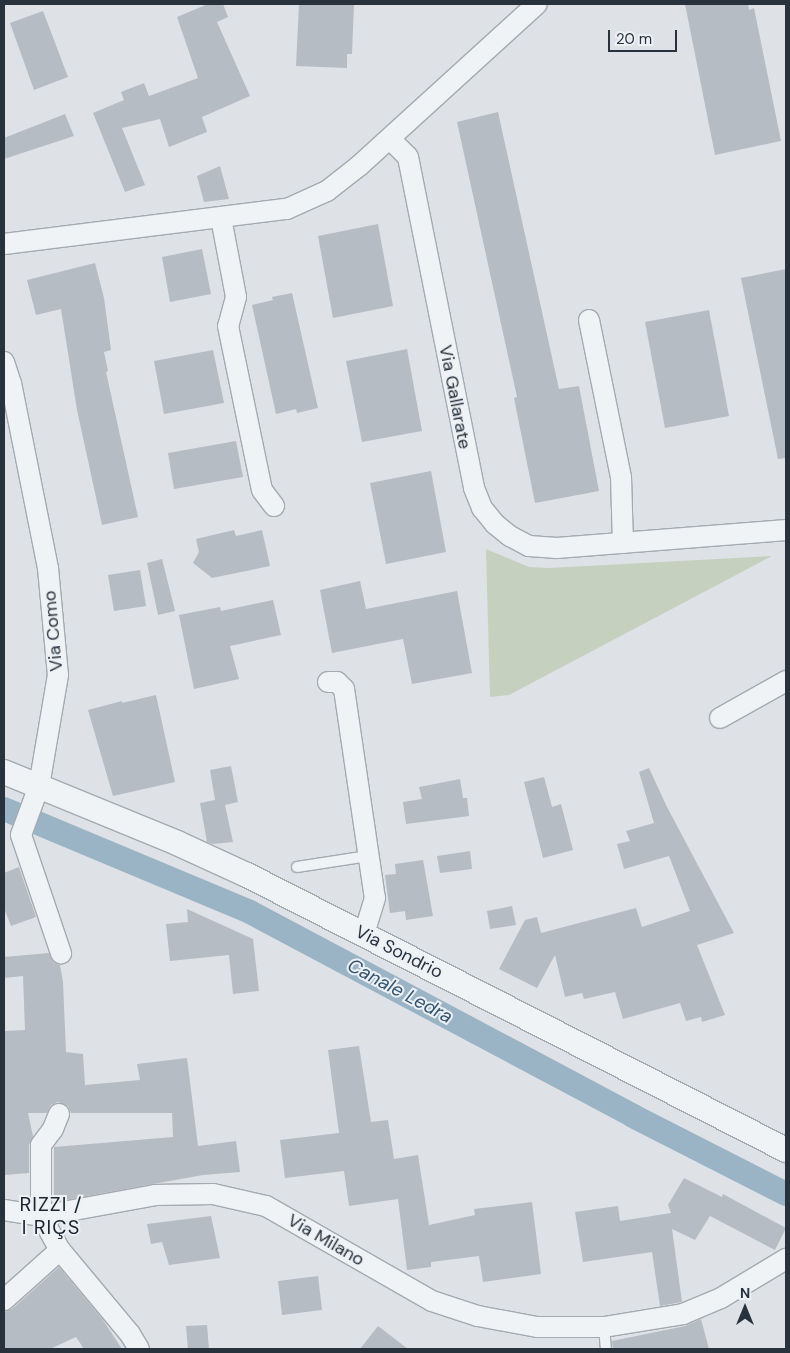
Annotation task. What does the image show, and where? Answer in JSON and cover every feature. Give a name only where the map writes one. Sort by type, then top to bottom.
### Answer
[{"type":"street","points":[[4,244],[287,209],[327,191],[390,139],[537,4]]},
{"type":"street","name":"Via Gallarate","points":[[390,139],[408,157],[474,488],[482,508],[495,524],[510,536],[529,546],[557,548],[786,530]]},
{"type":"street","points":[[221,218],[236,297],[228,326],[262,490],[274,506]]},
{"type":"street","points":[[589,320],[621,477],[624,543]]},
{"type":"street","name":"Via Como","points":[[4,362],[11,383],[48,568],[58,675],[36,793],[21,836],[61,954]]},
{"type":"street","points":[[720,718],[786,681]]},
{"type":"street","points":[[328,682],[337,682],[344,689],[368,856],[374,898],[364,934]]},
{"type":"street","name":"Via Sondrio","points":[[4,772],[36,793],[177,843],[247,874],[786,1150]]},
{"type":"street","points":[[59,1114],[53,1130],[41,1145],[41,1216],[60,1250],[130,1334],[139,1349]]},
{"type":"street","name":"Via Milano","points":[[4,1210],[41,1216],[155,1196],[213,1194],[266,1206],[432,1301],[478,1316],[537,1328],[604,1327],[683,1314],[721,1298],[786,1259]]},
{"type":"street","points":[[4,1300],[60,1250]]},
{"type":"lane","points":[[297,867],[368,856]]},
{"type":"lane","points":[[604,1327],[606,1349]]},
{"type":"green space","points":[[486,549],[529,567],[549,568],[772,556],[509,695],[490,697]]},
{"type":"building","points":[[208,4],[223,4],[228,17],[217,22],[250,96],[202,117],[207,132],[169,147],[160,119],[122,128],[145,185],[125,192],[93,113],[124,100],[121,92],[144,83],[149,96],[198,78],[177,17]]},
{"type":"building","points":[[299,4],[354,4],[352,54],[347,54],[347,68],[296,66]]},
{"type":"building","points":[[685,4],[748,4],[749,10],[754,8],[781,141],[715,155]]},
{"type":"building","points":[[43,11],[68,77],[34,90],[10,23]]},
{"type":"building","points":[[498,112],[559,389],[579,386],[599,491],[535,503],[514,398],[517,397],[457,122]]},
{"type":"building","points":[[65,114],[74,136],[4,159],[4,138]]},
{"type":"building","points":[[220,166],[229,199],[204,202],[197,176]]},
{"type":"building","points":[[378,224],[393,306],[333,318],[318,236]]},
{"type":"building","points":[[202,249],[211,294],[170,302],[162,257]]},
{"type":"building","points":[[95,263],[104,298],[111,350],[104,352],[108,371],[106,372],[138,517],[102,525],[77,410],[61,309],[36,315],[27,280]]},
{"type":"building","points":[[786,269],[786,458],[778,459],[741,278]]},
{"type":"building","points":[[292,293],[318,408],[297,413],[296,409],[276,414],[252,305],[273,300],[272,297]]},
{"type":"building","points":[[709,310],[729,416],[665,428],[645,322]]},
{"type":"building","points":[[407,349],[422,431],[362,442],[346,361]]},
{"type":"building","points":[[213,350],[224,403],[164,414],[154,361]]},
{"type":"building","points":[[236,441],[243,477],[174,489],[168,453]]},
{"type":"building","points":[[431,471],[446,552],[386,564],[370,483]]},
{"type":"building","points":[[234,530],[236,536],[262,530],[270,566],[212,578],[193,563],[199,552],[196,539]]},
{"type":"building","points":[[162,559],[175,611],[158,615],[147,563]]},
{"type":"building","points":[[140,570],[146,606],[114,611],[108,575]]},
{"type":"building","points":[[360,581],[366,609],[457,591],[472,673],[412,684],[403,639],[332,653],[320,590]]},
{"type":"building","points":[[273,600],[281,635],[230,646],[239,679],[194,689],[179,615],[220,607],[221,611]]},
{"type":"building","points":[[156,695],[175,782],[113,796],[88,710]]},
{"type":"building","points":[[231,766],[238,802],[225,805],[233,842],[213,844],[207,842],[200,803],[215,800],[210,770]]},
{"type":"building","points":[[649,768],[667,807],[734,933],[697,945],[725,1015],[702,1022],[701,1017],[686,1021],[680,1003],[623,1019],[615,992],[584,999],[582,993],[565,997],[555,955],[537,988],[499,969],[525,920],[537,917],[541,933],[636,908],[642,927],[690,911],[669,856],[624,869],[617,844],[630,841],[626,831],[654,823],[639,772]]},
{"type":"building","points":[[544,777],[552,807],[561,804],[573,850],[543,858],[524,782]]},
{"type":"building","points":[[460,779],[463,798],[467,798],[469,816],[406,824],[403,802],[422,799],[419,787]]},
{"type":"building","points":[[470,851],[472,869],[440,873],[437,856]]},
{"type":"building","points":[[423,860],[433,916],[406,920],[405,911],[390,913],[385,875],[396,874],[395,864]]},
{"type":"building","points":[[19,867],[36,917],[11,926],[4,908],[4,873]]},
{"type":"building","points":[[512,906],[516,925],[490,929],[487,911]]},
{"type":"building","points":[[187,909],[253,939],[259,991],[233,994],[229,955],[170,961],[166,924],[188,922]]},
{"type":"building","points":[[49,953],[53,962],[60,965],[63,982],[66,1052],[83,1054],[85,1085],[140,1080],[137,1064],[187,1058],[198,1146],[236,1141],[240,1172],[203,1175],[54,1202],[54,1147],[173,1137],[172,1113],[71,1113],[68,1106],[58,1102],[51,1105],[47,1113],[28,1113],[33,1136],[29,1145],[29,1173],[4,1175],[4,1031],[25,1030],[23,976],[4,978],[4,957]]},
{"type":"building","points":[[359,1046],[371,1122],[388,1120],[394,1159],[418,1155],[429,1225],[475,1215],[474,1209],[532,1202],[541,1274],[483,1282],[479,1256],[431,1262],[431,1267],[407,1270],[398,1199],[349,1206],[344,1171],[285,1178],[280,1140],[339,1133],[328,1050]]},
{"type":"building","points":[[684,1178],[722,1197],[723,1194],[786,1228],[775,1250],[710,1216],[695,1240],[672,1229],[682,1302],[660,1306],[652,1252],[583,1262],[575,1212],[618,1206],[620,1221],[671,1213],[668,1205]]},
{"type":"building","points":[[211,1216],[220,1258],[169,1265],[162,1242],[151,1244],[147,1224]]},
{"type":"building","points":[[59,1267],[103,1320],[122,1349],[84,1349],[76,1337],[50,1349],[4,1349],[4,1312],[12,1309]]},
{"type":"building","points":[[318,1276],[322,1310],[282,1315],[278,1281]]},
{"type":"building","points":[[701,1319],[709,1349],[613,1349],[612,1341],[685,1326]]},
{"type":"building","points":[[207,1325],[209,1349],[188,1349],[186,1326]]},
{"type":"building","points":[[378,1326],[408,1349],[360,1349]]},
{"type":"waterway","name":"Canale Ledra","points":[[4,809],[250,912],[633,1116],[786,1194]]},
{"type":"district","name":"RIZZI / I RIÇS","points":[[51,1216]]}]
